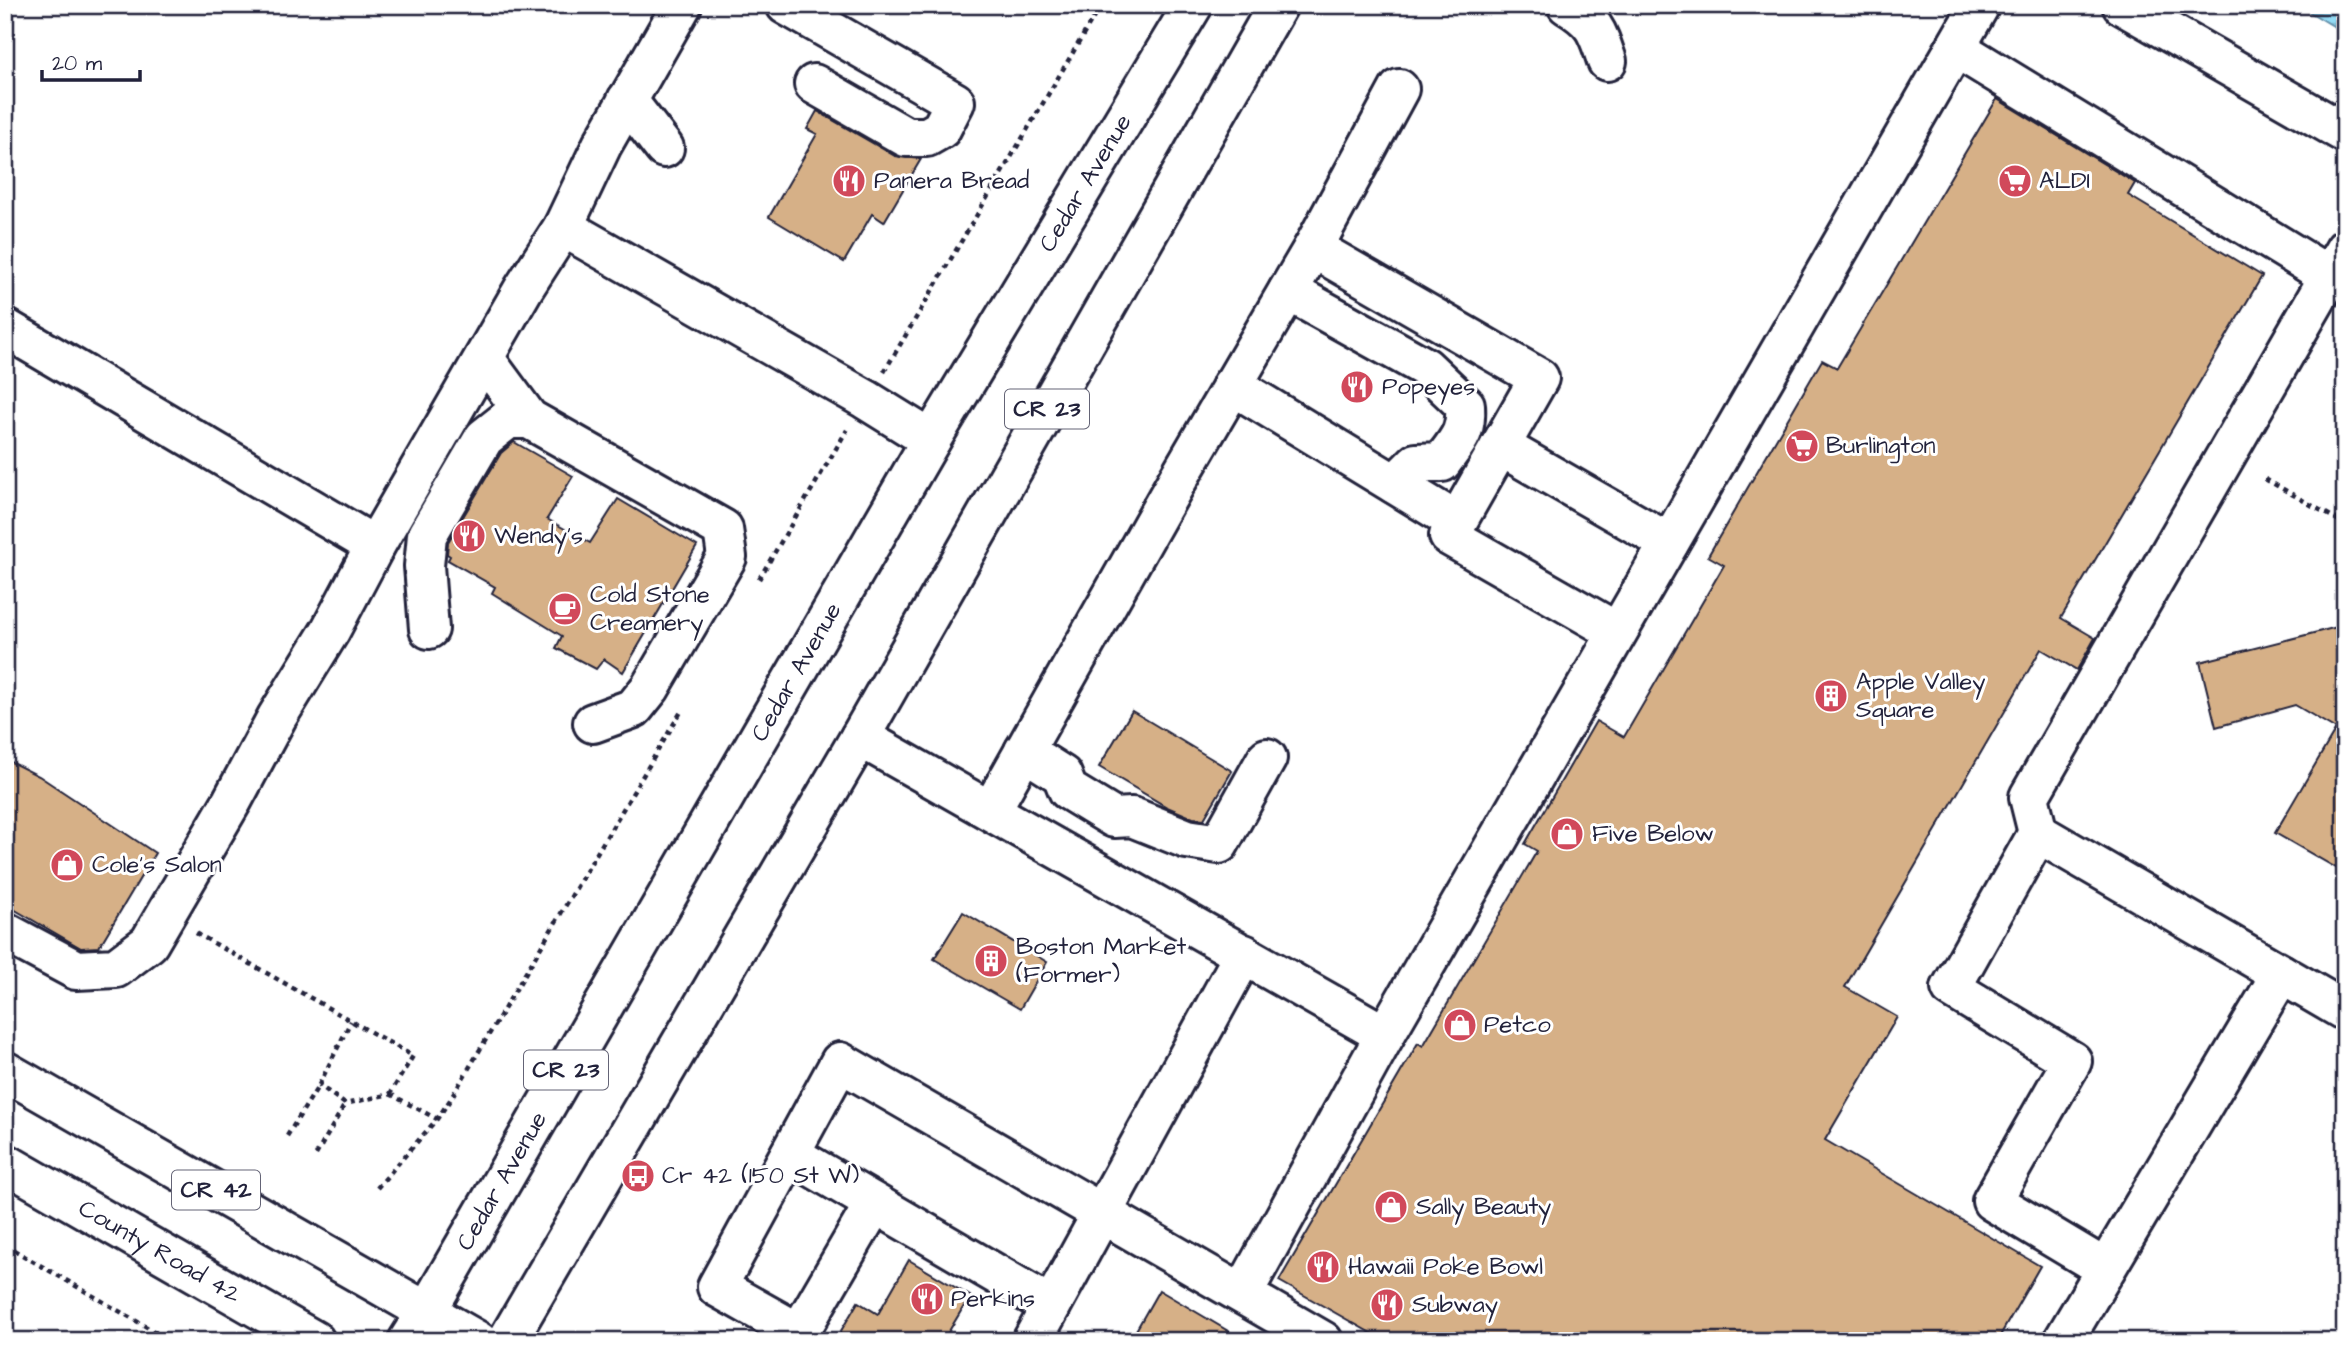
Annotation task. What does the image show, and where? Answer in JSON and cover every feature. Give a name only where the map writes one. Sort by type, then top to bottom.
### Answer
[{"type":"main road","points":[[5,932],[76,970],[116,968],[149,943],[232,801],[277,717],[330,631],[375,546],[524,288],[563,226],[602,145],[682,5]]},
{"type":"main road","points":[[786,5],[956,102],[941,129],[926,138],[906,137],[814,84]]},
{"type":"main road","name":"Cedar Avenue","points":[[417,1326],[931,440],[1193,5]]},
{"type":"main road","name":"CR 23","points":[[507,1341],[860,737],[1278,5]]},
{"type":"main road","points":[[1567,5],[1583,15],[1595,28],[1607,61]]},
{"type":"main road","points":[[1243,1293],[1385,1035],[1980,5]]},
{"type":"main road","points":[[2122,5],[2345,132]]},
{"type":"main road","points":[[1955,48],[2337,262],[2029,797],[2038,833],[1951,988],[2072,1061],[1992,1201],[2104,1268]]},
{"type":"main road","points":[[991,810],[1313,248],[1399,89]]},
{"type":"main road","points":[[627,100],[664,148]]},
{"type":"main road","points":[[563,226],[853,392],[931,440]]},
{"type":"main road","points":[[1313,248],[1539,378],[1449,536],[1617,632]]},
{"type":"main road","points":[[1288,291],[1425,367],[1465,405],[1466,422],[1458,440],[1442,462],[1406,473]]},
{"type":"main road","points":[[5,328],[375,546]]},
{"type":"main road","points":[[484,358],[529,419],[723,529],[727,557],[650,688],[634,708],[593,723]]},
{"type":"main road","points":[[1232,386],[1406,473],[1457,522]]},
{"type":"main road","points":[[429,629],[424,566],[427,535],[484,438],[508,419],[529,419]]},
{"type":"main road","points":[[1500,446],[1669,543]]},
{"type":"main road","points":[[860,737],[1385,1035]]},
{"type":"main road","points":[[1024,751],[1062,775],[1086,774],[1125,797],[1132,817],[1187,839],[1219,844],[1267,758]]},
{"type":"main road","points":[[2038,833],[2345,1011]]},
{"type":"main road","points":[[1032,1341],[1244,954]]},
{"type":"main road","points":[[2063,1341],[2281,974]]},
{"type":"main road","points":[[874,1204],[799,1333],[717,1287],[840,1062],[1323,1341]]},
{"type":"main road","name":"CR 42","points":[[5,1071],[417,1326],[478,1341]]},
{"type":"main road","points":[[790,1154],[1051,1306]]},
{"type":"main road","name":"County Road 42","points":[[5,1163],[315,1341]]},
{"type":"path","points":[[2265,479],[2345,524]]},
{"type":"path","points":[[164,915],[413,1056],[390,1094]]},
{"type":"path","points":[[287,1136],[319,1085],[351,1021]]},
{"type":"path","points":[[319,1085],[345,1104]]},
{"type":"path","points":[[316,1155],[345,1104],[390,1094],[437,1119]]},
{"type":"path","points":[[5,1245],[171,1341]]},
{"type":"water","points":[[2298,5],[2345,5],[2345,33]]},
{"type":"building","name":"Apple Valley Square","points":[[1997,99],[2135,183],[2128,195],[2262,276],[2061,618],[2095,638],[2077,670],[2041,649],[1845,987],[1897,1017],[1825,1140],[2040,1266],[1997,1341],[1385,1341],[1279,1281],[1418,1043],[1423,1046],[1537,851],[1525,844],[1596,721],[1624,737],[1724,565],[1708,556],[1822,360],[1837,368]]},
{"type":"building","name":"Panera Bread","points":[[817,111],[895,156],[921,159],[884,222],[872,214],[844,262],[769,217],[817,134],[807,129]]},
{"type":"building","points":[[514,442],[573,476],[547,519],[590,543],[618,499],[697,546],[623,672],[604,659],[596,669],[556,648],[562,636],[492,593],[495,587],[448,560],[448,542],[501,453]]},
{"type":"building","points":[[2345,625],[2345,873],[2275,833],[2336,729],[2295,705],[2216,727],[2200,662]]},
{"type":"building","points":[[1132,711],[1232,771],[1204,819],[1193,818],[1167,807],[1099,767]]},
{"type":"building","points":[[5,759],[39,776],[155,853],[99,947],[81,948],[5,904]]},
{"type":"building","name":"Boston Market (Former)","points":[[963,912],[1047,962],[1020,1009],[934,959]]},
{"type":"building","name":"Perkins","points":[[909,1260],[970,1296],[943,1341],[835,1341],[858,1302],[878,1314]]},
{"type":"building","points":[[1159,1290],[1245,1341],[1130,1341]]},
{"type":"place","name":"Panera Bread","points":[[849,181]]},
{"type":"place","name":"ALDI","points":[[2015,181]]},
{"type":"place","name":"Popeyes","points":[[1357,387]]},
{"type":"place","name":"Burlington","points":[[1802,446]]},
{"type":"place","name":"Wendy's","points":[[469,536]]},
{"type":"place","name":"Cold Stone Creamery","points":[[565,609]]},
{"type":"place","name":"Apple Valley Square","points":[[1831,696]]},
{"type":"place","name":"Five Below","points":[[1567,834]]},
{"type":"place","name":"Cole's Salon","points":[[67,865]]},
{"type":"place","name":"Boston Market (Former)","points":[[991,961]]},
{"type":"place","name":"Petco","points":[[1460,1025]]},
{"type":"place","name":"Cr 42 (150 St W)","points":[[638,1176]]},
{"type":"place","name":"Sally Beauty","points":[[1391,1207]]},
{"type":"place","name":"Hawaii Poke Bowl","points":[[1323,1267]]},
{"type":"place","name":"Perkins","points":[[927,1299]]},
{"type":"place","name":"Subway","points":[[1387,1305]]}]
